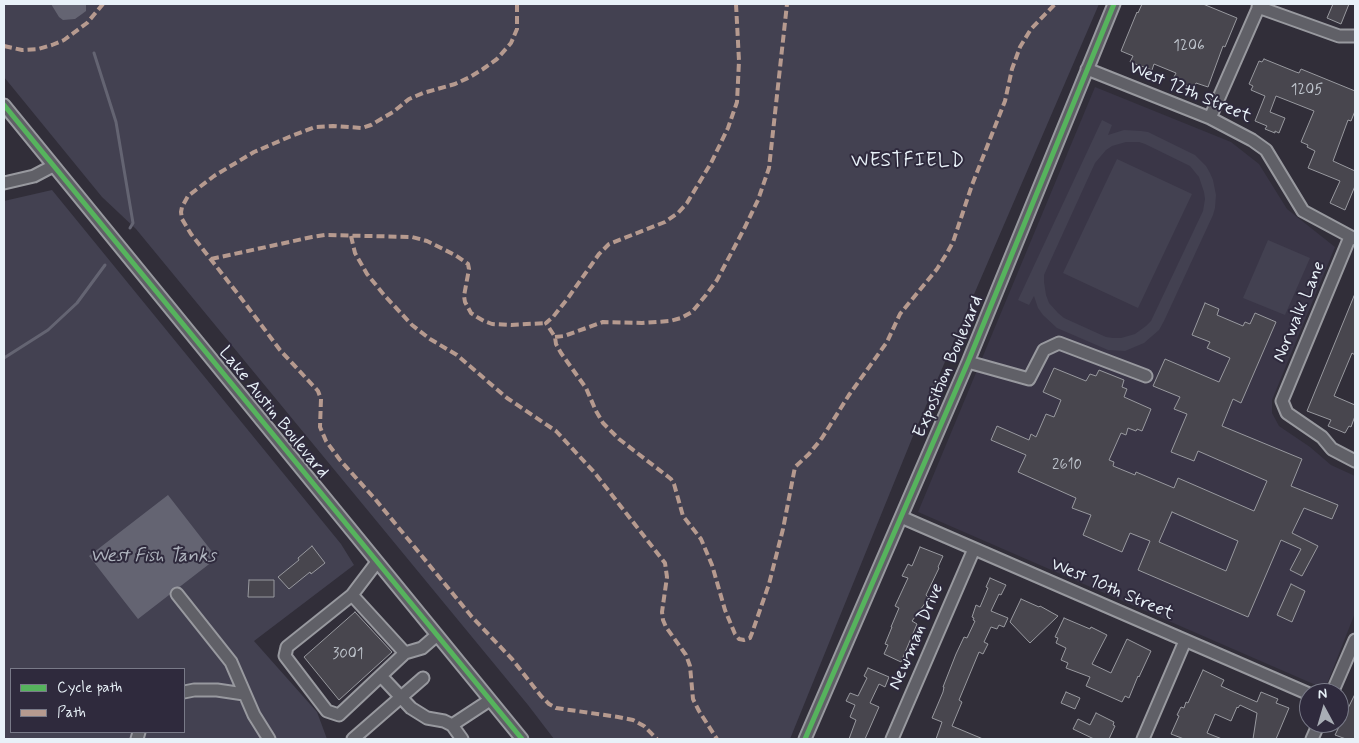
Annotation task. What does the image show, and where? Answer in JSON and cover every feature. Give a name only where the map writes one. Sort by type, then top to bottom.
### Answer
[{"type":"street","name":"Exposition Boulevard","points":[[805,739],[968,362],[1114,4]]},
{"type":"street","points":[[1210,118],[1259,5],[1340,36],[1355,36]]},
{"type":"street","name":"West 12th Street","points":[[1088,69],[1210,118],[1252,140],[1266,150],[1303,211],[1353,238]]},
{"type":"street","name":"Lake Austin Boulevard","points":[[4,105],[522,739]]},
{"type":"street","points":[[4,183],[34,176],[53,166]]},
{"type":"street","name":"Norwalk Lane","points":[[1353,238],[1282,401],[1287,413],[1298,419],[1322,438],[1332,449],[1355,461]]},
{"type":"street","points":[[968,362],[1029,379],[1044,350],[1060,344],[1146,376]]},
{"type":"street","name":"West 10th Street","points":[[901,517],[1299,690]]},
{"type":"street","name":"Newman Drive","points":[[892,739],[974,549]]},
{"type":"street","points":[[377,562],[352,595],[287,647],[284,656],[327,711],[340,715],[405,653],[422,648],[437,635]]},
{"type":"street","points":[[177,594],[231,662],[254,715],[269,739]]},
{"type":"street","points":[[352,595],[405,653]]},
{"type":"street","points":[[1337,683],[1352,655],[1355,640]]},
{"type":"street","points":[[1143,739],[1185,641]]},
{"type":"street","points":[[381,676],[410,708],[427,718],[444,721],[452,725],[462,739]]},
{"type":"street","points":[[355,738],[423,678]]},
{"type":"street","points":[[185,692],[217,690],[244,694]]},
{"type":"street","points":[[452,725],[490,700]]},
{"type":"shaded area","points":[[4,4],[1099,4],[913,436],[790,739],[554,739],[136,229],[102,197],[4,77]]},
{"type":"shaded area","points":[[1095,87],[1231,142],[1259,164],[1287,209],[1335,247],[1272,400],[1272,413],[1279,426],[1310,447],[1331,465],[1355,476],[1355,613],[1327,683],[1311,683],[918,512]]},
{"type":"shaded area","points":[[1102,120],[1112,125],[1108,135],[1124,130],[1148,132],[1195,155],[1206,166],[1213,180],[1216,195],[1213,215],[1164,321],[1159,330],[1144,343],[1125,351],[1108,350],[1057,328],[1043,315],[1038,308],[1034,296],[1029,305],[1018,300]],"holes":[[[1126,142],[1139,142],[1190,166],[1199,177],[1204,192],[1203,211],[1151,321],[1135,334],[1121,338],[1106,337],[1064,318],[1058,313],[1049,303],[1046,295],[1044,275],[1095,163],[1112,146]]]},
{"type":"shaded area","points":[[1117,159],[1192,194],[1138,308],[1063,273]]},
{"type":"shaded area","points":[[52,190],[341,544],[354,565],[254,641],[317,712],[327,739],[4,739],[4,201]]},
{"type":"shaded area","points":[[1268,240],[1310,258],[1285,315],[1243,298]]},
{"type":"water","points":[[51,4],[86,4],[86,11],[75,19],[63,20]]},
{"type":"water","name":"West Fish Tanks","points":[[168,495],[217,558],[138,619],[89,556]]},
{"type":"building","points":[[1142,4],[1203,4],[1237,18],[1225,47],[1223,46],[1208,87],[1196,83],[1193,89],[1173,79],[1176,73],[1154,64],[1152,70],[1130,62],[1133,56],[1121,51]]},
{"type":"building","points":[[1333,4],[1349,4],[1341,24],[1327,18]]},
{"type":"building","points":[[1264,59],[1299,73],[1301,69],[1355,91],[1355,111],[1351,121],[1348,120],[1333,161],[1355,171],[1355,186],[1345,210],[1330,203],[1340,181],[1308,168],[1315,151],[1301,142],[1314,111],[1276,96],[1270,112],[1285,118],[1279,133],[1265,129],[1267,126],[1255,121],[1265,96],[1251,90],[1253,86],[1249,84],[1259,61],[1262,62]]},
{"type":"building","points":[[1354,296],[1355,355],[1352,353],[1334,396],[1355,405],[1355,416],[1351,427],[1349,426],[1345,433],[1328,426],[1331,420],[1307,411]]},
{"type":"building","points":[[1205,303],[1219,309],[1217,315],[1243,326],[1245,322],[1250,324],[1255,313],[1276,322],[1241,403],[1233,399],[1222,426],[1302,459],[1291,486],[1338,505],[1332,519],[1304,508],[1292,533],[1318,546],[1302,576],[1290,570],[1301,549],[1281,540],[1248,617],[1138,570],[1150,541],[1130,533],[1122,552],[1083,535],[1091,515],[1072,508],[1076,498],[1018,472],[1026,455],[991,440],[997,426],[1029,440],[1031,434],[1036,437],[1046,414],[1054,417],[1061,400],[1043,392],[1054,368],[1086,381],[1090,374],[1096,376],[1099,370],[1124,380],[1122,387],[1127,389],[1124,397],[1151,409],[1142,431],[1128,428],[1126,435],[1121,433],[1109,460],[1114,462],[1113,466],[1135,475],[1136,472],[1174,488],[1178,478],[1254,511],[1267,481],[1198,451],[1194,461],[1171,452],[1187,414],[1174,409],[1180,397],[1153,386],[1165,359],[1219,382],[1230,358],[1207,348],[1210,342],[1192,335]],"holes":[[[1172,512],[1238,541],[1226,571],[1159,542]]]},
{"type":"building","points":[[312,546],[325,563],[289,589],[278,577],[299,560],[298,558]]},
{"type":"building","points":[[920,547],[943,556],[926,595],[928,597],[926,602],[912,621],[917,624],[901,662],[884,654],[888,645],[885,644],[899,608],[895,606],[908,578],[902,576],[908,564],[912,566]]},
{"type":"building","points":[[990,578],[1006,585],[1001,595],[999,594],[991,611],[1008,618],[1004,627],[999,625],[997,629],[991,627],[984,642],[988,644],[983,654],[979,652],[959,700],[962,702],[952,726],[983,739],[936,739],[942,722],[932,718],[956,654],[964,637],[967,638],[975,621],[972,617],[976,605],[980,607]]},
{"type":"building","points":[[249,580],[274,580],[274,597],[248,597]]},
{"type":"building","points":[[1291,584],[1305,591],[1292,622],[1277,615]]},
{"type":"building","points":[[1021,599],[1040,606],[1058,616],[1030,643],[1010,622]]},
{"type":"building","points":[[355,612],[392,652],[339,700],[304,657]]},
{"type":"building","points":[[1064,618],[1090,629],[1091,627],[1107,635],[1092,664],[1111,673],[1127,639],[1151,651],[1129,698],[1125,696],[1122,702],[1086,686],[1090,677],[1066,668],[1068,663],[1061,660],[1066,648],[1056,643],[1058,638],[1055,637]]},
{"type":"building","points":[[868,668],[889,677],[885,687],[879,684],[870,703],[879,707],[865,739],[849,739],[856,720],[850,717],[855,705],[846,701],[850,693],[858,696],[867,678],[864,676]]},
{"type":"building","points":[[1203,670],[1224,680],[1221,686],[1234,692],[1257,702],[1261,692],[1278,699],[1276,703],[1289,708],[1276,739],[1253,739],[1257,713],[1240,705],[1237,707],[1231,721],[1215,714],[1207,733],[1222,739],[1184,739],[1171,734],[1181,707],[1184,708],[1186,702],[1188,703]]},
{"type":"building","points":[[1066,692],[1080,698],[1075,709],[1061,703]]},
{"type":"building","points":[[1355,694],[1355,739],[1346,739],[1335,735],[1336,733],[1349,733],[1349,706]]},
{"type":"building","points":[[1096,713],[1114,722],[1113,725],[1115,726],[1109,739],[1094,739],[1073,729],[1078,719],[1090,725]]},
{"type":"waterway","points":[[94,53],[116,122],[133,223],[130,228]]},
{"type":"waterway","points":[[4,358],[48,330],[77,303],[105,265]]},
{"type":"marked path","points":[[4,46],[22,50],[38,49],[64,40],[87,23],[103,4]]},
{"type":"marked path","points":[[517,4],[517,29],[511,43],[497,59],[483,69],[455,84],[409,99],[393,112],[371,125],[362,128],[315,127],[254,152],[214,176],[188,196],[182,207],[182,219],[191,234],[280,350],[318,391],[321,399],[320,427],[326,441],[340,460],[375,499],[472,617],[512,659],[541,696],[556,708],[633,720],[644,726],[657,739]]},
{"type":"marked path","points":[[736,4],[739,61],[737,102],[728,128],[711,163],[687,203],[678,213],[665,222],[609,244],[599,254],[553,317],[546,323],[555,337],[556,344],[561,353],[586,388],[603,423],[619,439],[671,479],[683,516],[701,539],[712,565],[725,610],[735,634],[739,639],[744,640],[750,638],[769,584],[783,529],[795,467],[822,438],[849,395],[887,342],[900,314],[937,269],[947,253],[953,242],[972,185],[1005,101],[1012,69],[1020,47],[1031,29],[1055,4]]},
{"type":"marked path","points":[[555,337],[564,336],[603,322],[642,323],[670,321],[681,318],[692,312],[717,280],[758,200],[769,168],[787,4]]},
{"type":"marked path","points":[[211,259],[325,235],[412,237],[427,241],[468,264],[465,302],[471,313],[477,317],[492,324],[546,323]]},
{"type":"marked path","points":[[351,236],[355,253],[367,274],[412,325],[430,339],[457,355],[507,398],[556,431],[594,472],[665,563],[667,577],[662,612],[663,620],[686,655],[690,666],[693,699],[717,739]]},
{"type":"cycle path","points":[[805,739],[968,362],[1114,4]]},
{"type":"cycle path","points":[[4,105],[522,739]]},
{"type":"district","name":"WESTFIELD","points":[[908,162]]}]
